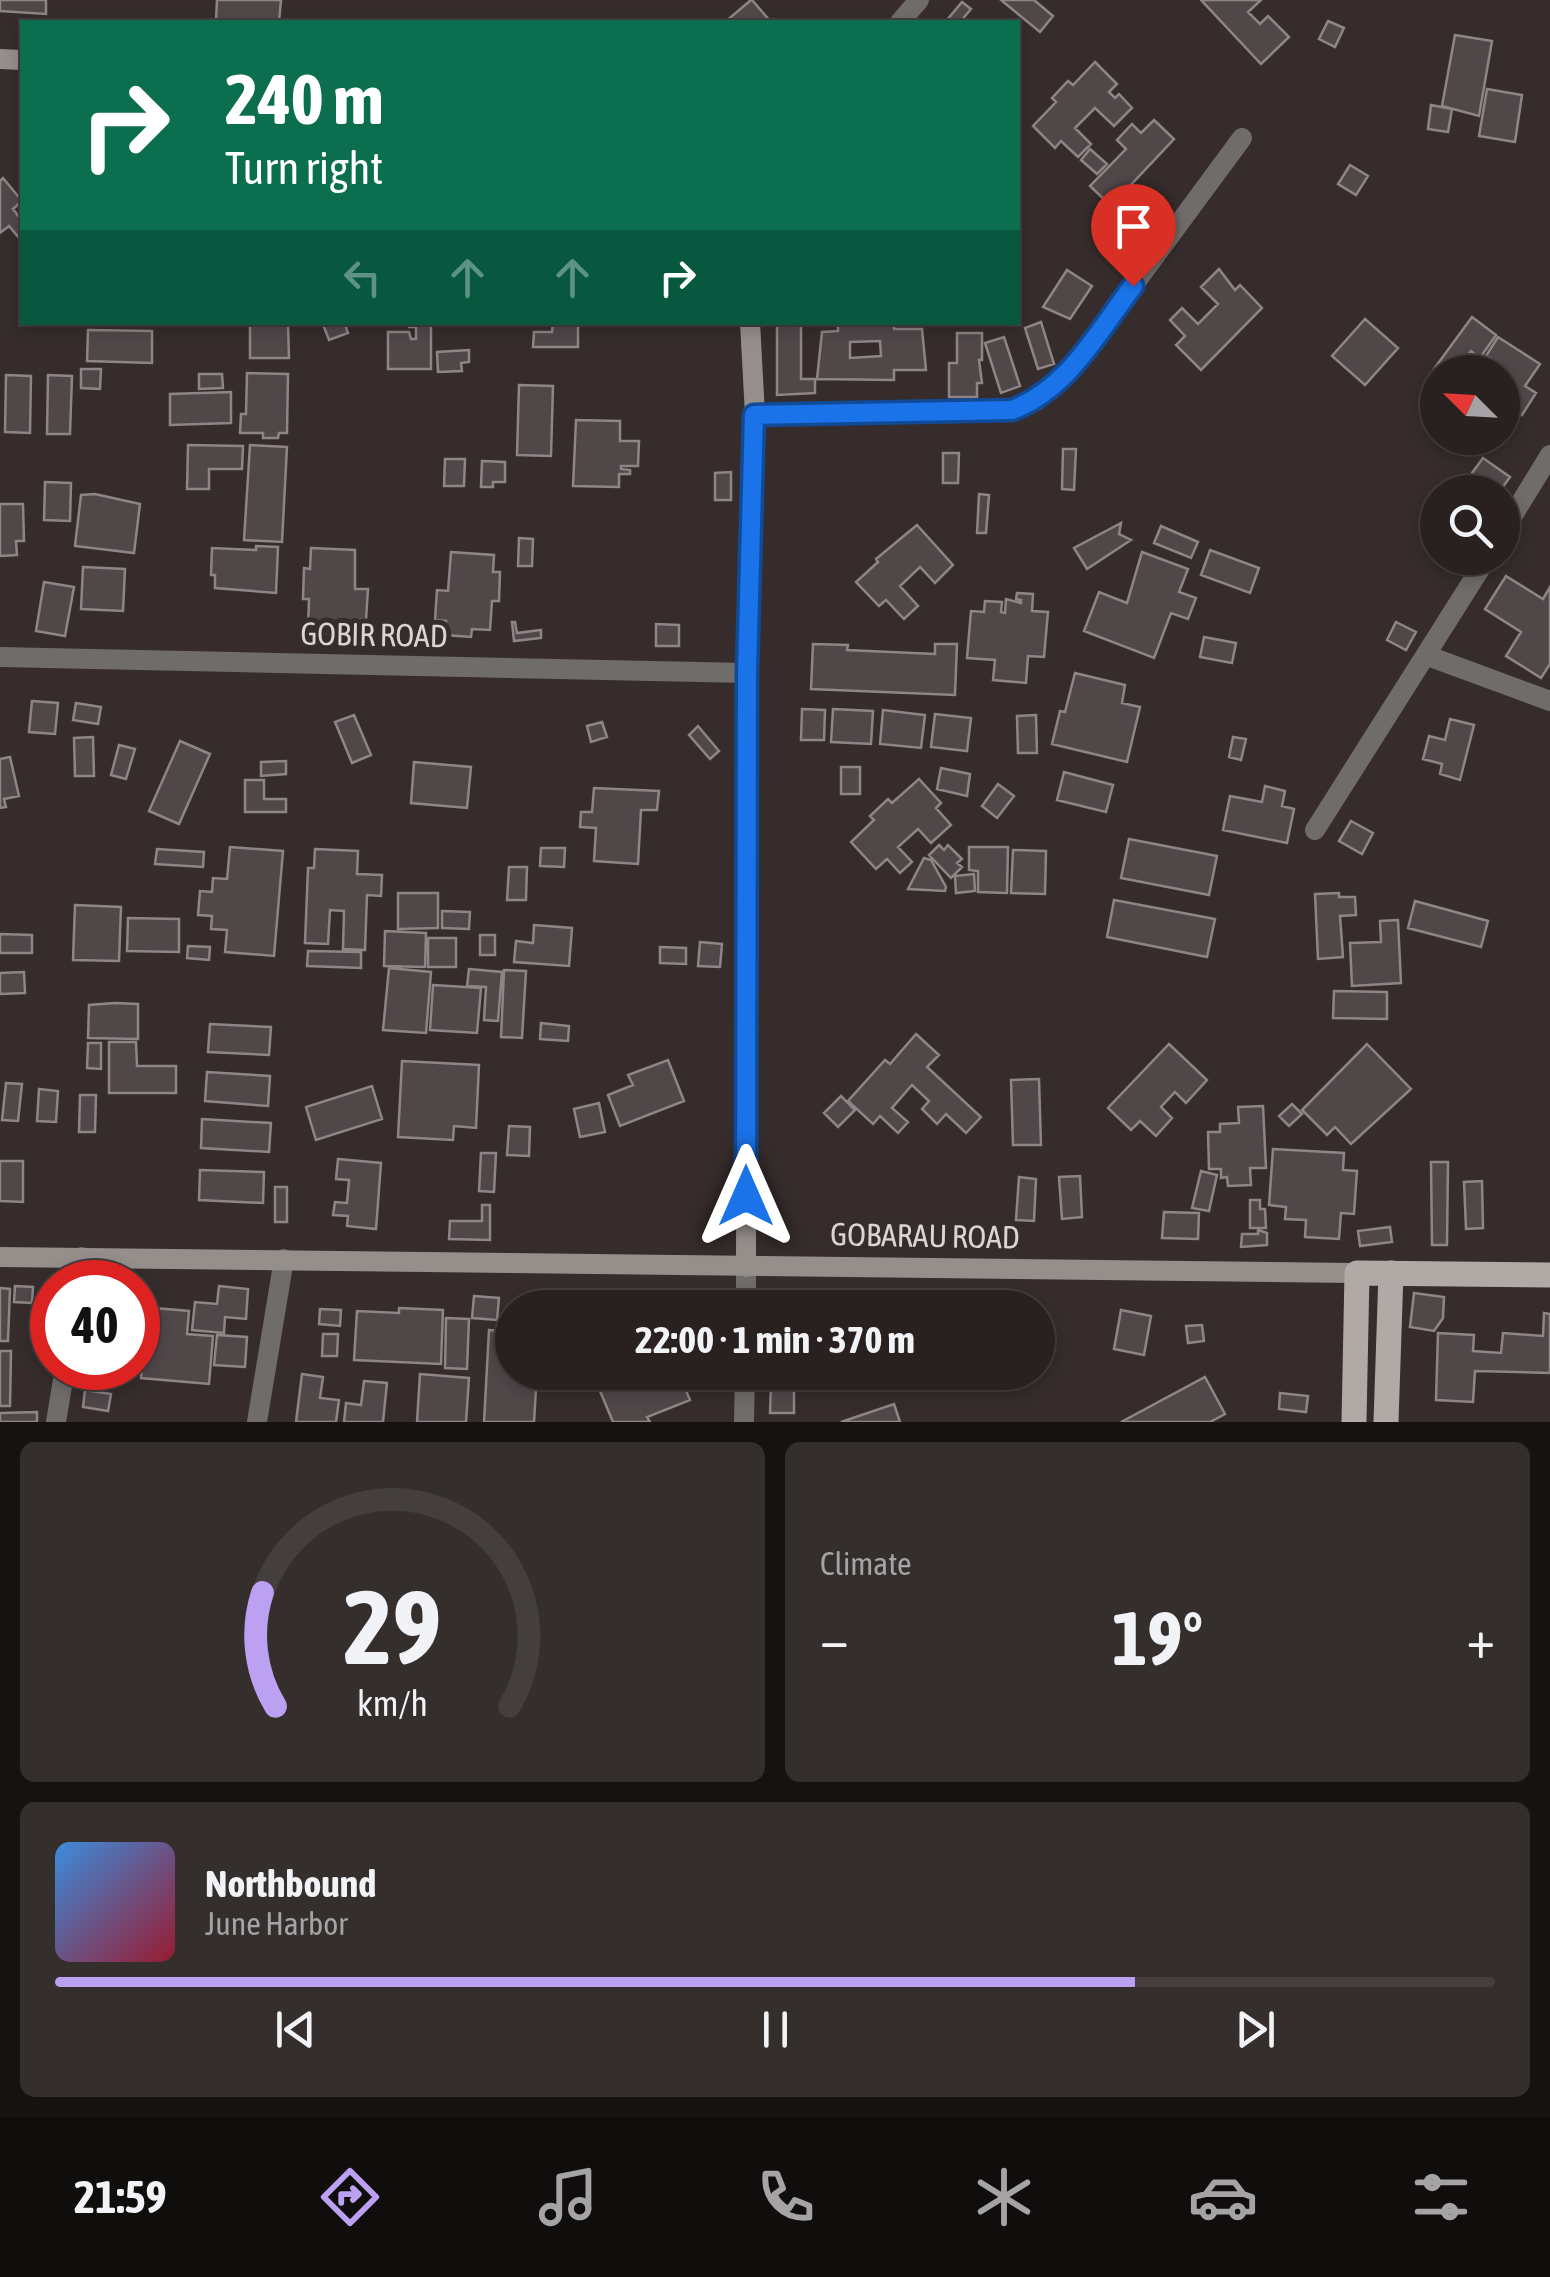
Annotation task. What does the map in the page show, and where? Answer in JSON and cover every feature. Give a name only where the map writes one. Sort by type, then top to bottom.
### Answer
[{"type":"main road","name":"GOBARAU ROAD","points":[[1357,1273],[1550,1276]]},
{"type":"main road","points":[[1357,1273],[1354,1412],[1386,1412],[1391,1274]]},
{"type":"street","points":[[902,20],[918,0]]},
{"type":"street","points":[[754,415],[1012,410],[1036,401],[1068,374],[1242,138]]},
{"type":"street","points":[[746,1290],[747,672],[754,415],[750,325]]},
{"type":"street","points":[[1520,503],[1550,454]]},
{"type":"street","points":[[1316,830],[1477,575]]},
{"type":"street","points":[[1428,656],[1550,701]]},
{"type":"street","name":"GOBIR ROAD","points":[[0,657],[747,672]]},
{"type":"street","name":"GOBARAU ROAD","points":[[0,1257],[1357,1273]]},
{"type":"street","points":[[256,1422],[284,1259]]},
{"type":"street","points":[[56,1422],[61,1390]]},
{"type":"street","points":[[744,1390],[744,1422]]},
{"type":"building","points":[[0,0],[46,0],[46,14],[0,11]]},
{"type":"building","points":[[217,0],[281,0],[279,20],[216,20]]},
{"type":"building","points":[[751,0],[769,20],[727,20]]},
{"type":"building","points":[[1001,0],[1034,0],[1053,16],[1040,32]]},
{"type":"building","points":[[1201,0],[1261,0],[1248,12],[1260,24],[1268,16],[1289,37],[1261,64]]},
{"type":"building","points":[[962,2],[971,9],[962,20],[947,20]]},
{"type":"building","points":[[1328,21],[1344,28],[1335,47],[1319,39]]},
{"type":"building","points":[[1455,35],[1492,41],[1479,116],[1442,106]]},
{"type":"building","points":[[1095,62],[1117,84],[1109,92],[1115,98],[1119,94],[1132,108],[1114,126],[1095,108],[1075,128],[1091,144],[1078,157],[1061,141],[1055,148],[1033,126],[1056,102],[1052,98],[1068,81],[1073,85]]},
{"type":"building","points":[[1487,89],[1522,95],[1515,142],[1479,136]]},
{"type":"building","points":[[1431,105],[1452,109],[1448,132],[1428,129]]},
{"type":"building","points":[[1154,120],[1174,139],[1111,206],[1090,186],[1126,149],[1117,140],[1132,124],[1141,133]]},
{"type":"building","points":[[1090,149],[1107,164],[1097,174],[1081,160]]},
{"type":"building","points":[[1350,165],[1368,176],[1356,195],[1338,184]]},
{"type":"building","points":[[3,178],[20,199],[13,209],[20,218],[19,238],[9,226],[0,233]]},
{"type":"building","points":[[1219,269],[1235,290],[1240,285],[1262,308],[1201,370],[1176,345],[1185,336],[1170,320],[1182,308],[1198,324],[1218,304],[1201,287]]},
{"type":"building","points":[[1067,270],[1092,286],[1070,319],[1043,307]]},
{"type":"building","points":[[1472,317],[1496,335],[1482,355],[1471,351],[1468,355],[1444,355]]},
{"type":"building","points":[[1365,319],[1398,348],[1365,385],[1332,356]]},
{"type":"building","points":[[1041,322],[1054,364],[1038,369],[1025,328]]},
{"type":"building","points":[[250,325],[288,325],[289,358],[250,358]]},
{"type":"building","points":[[323,325],[345,325],[348,333],[329,340]]},
{"type":"building","points":[[431,325],[431,369],[388,369],[388,332],[409,332],[411,339],[416,339],[416,327],[409,327]]},
{"type":"building","points":[[553,325],[578,325],[578,347],[533,347],[534,332],[552,332]]},
{"type":"building","points":[[777,325],[801,325],[801,379],[815,379],[815,393],[777,395]]},
{"type":"building","points":[[838,325],[922,329],[926,370],[894,370],[894,380],[817,379],[822,332],[838,331]],"holes":[[[880,341],[881,356],[850,358],[850,342]]]},
{"type":"building","points":[[88,330],[152,331],[152,363],[87,361]]},
{"type":"building","points":[[957,333],[982,333],[982,383],[977,383],[977,397],[949,397],[949,363],[957,363]]},
{"type":"building","points":[[1004,337],[1020,386],[1001,393],[985,343]]},
{"type":"building","points":[[1498,337],[1540,364],[1525,386],[1536,393],[1522,415],[1520,355],[1487,355]]},
{"type":"building","points":[[469,350],[469,362],[461,363],[462,371],[438,372],[437,352]]},
{"type":"building","points":[[81,369],[101,369],[100,389],[81,388]]},
{"type":"building","points":[[247,373],[288,374],[287,433],[279,433],[278,438],[263,438],[263,433],[240,433],[241,414],[246,414]]},
{"type":"building","points":[[199,374],[222,374],[223,388],[199,389]]},
{"type":"building","points":[[6,375],[31,376],[30,433],[5,432]]},
{"type":"building","points":[[48,375],[72,376],[70,434],[47,434]]},
{"type":"building","points":[[519,385],[553,386],[551,456],[517,455]]},
{"type":"building","points":[[231,392],[231,423],[170,425],[170,394]]},
{"type":"building","points":[[576,420],[620,421],[620,441],[639,441],[638,466],[621,466],[630,474],[619,474],[619,487],[573,486]]},
{"type":"building","points":[[188,445],[243,446],[242,469],[209,469],[209,489],[187,489]]},
{"type":"building","points":[[250,445],[287,447],[282,542],[244,540]]},
{"type":"building","points":[[1063,449],[1076,449],[1074,490],[1062,489]]},
{"type":"building","points":[[943,453],[959,453],[958,483],[943,483]]},
{"type":"building","points":[[1483,458],[1507,475],[1475,475],[1472,473]]},
{"type":"building","points":[[445,459],[465,459],[464,486],[444,486]]},
{"type":"building","points":[[482,461],[505,462],[505,482],[481,487]]},
{"type":"building","points":[[731,472],[731,500],[715,500],[715,473]]},
{"type":"building","points":[[45,482],[71,483],[70,521],[44,520]]},
{"type":"building","points":[[95,494],[140,504],[134,553],[75,546],[81,495]]},
{"type":"building","points":[[979,494],[989,495],[986,533],[977,533]]},
{"type":"building","points":[[0,504],[23,504],[24,541],[16,541],[17,555],[0,556]]},
{"type":"building","points":[[1121,523],[1119,534],[1131,540],[1087,569],[1074,548]]},
{"type":"building","points":[[917,525],[953,565],[935,583],[920,567],[900,586],[918,606],[904,619],[886,600],[879,606],[856,582],[878,562],[876,559]]},
{"type":"building","points":[[1161,526],[1198,542],[1191,558],[1154,543]]},
{"type":"building","points":[[519,538],[533,539],[532,566],[518,566]]},
{"type":"building","points":[[256,546],[278,547],[276,593],[215,588],[215,575],[211,575],[212,548],[256,550]]},
{"type":"building","points":[[311,548],[355,550],[355,589],[368,589],[366,620],[356,620],[355,637],[327,636],[328,627],[308,627],[309,599],[303,599],[304,568],[310,569]]},
{"type":"building","points":[[1210,550],[1259,568],[1250,593],[1201,575]]},
{"type":"building","points":[[451,552],[494,555],[493,572],[500,572],[499,601],[492,601],[490,630],[472,629],[471,637],[445,635],[446,621],[435,620],[437,590],[448,591]]},
{"type":"building","points":[[1142,552],[1188,569],[1179,592],[1196,598],[1188,619],[1171,613],[1154,658],[1084,631],[1099,592],[1127,603]]},
{"type":"building","points":[[83,567],[125,569],[123,611],[81,609]]},
{"type":"building","points":[[1506,576],[1543,599],[1550,587],[1550,664],[1541,678],[1506,656],[1521,632],[1485,609]]},
{"type":"building","points":[[44,582],[74,587],[65,636],[36,631]]},
{"type":"building","points":[[1017,593],[1033,594],[1032,611],[1048,612],[1044,657],[1028,656],[1026,683],[993,680],[995,660],[967,658],[971,611],[984,612],[985,601],[1002,602],[1001,612],[1005,613],[1006,599],[1021,603],[1016,599]]},
{"type":"building","points":[[512,622],[517,633],[541,630],[541,638],[514,641]]},
{"type":"building","points":[[1396,622],[1416,632],[1406,650],[1387,640]]},
{"type":"building","points":[[656,624],[679,625],[679,646],[656,646]]},
{"type":"building","points":[[1204,637],[1236,643],[1232,663],[1200,657]]},
{"type":"building","points":[[813,644],[848,645],[847,650],[935,654],[935,644],[957,644],[955,695],[811,689]]},
{"type":"building","points":[[1075,673],[1125,685],[1122,703],[1140,707],[1127,762],[1052,744]]},
{"type":"building","points":[[32,701],[58,703],[55,734],[29,732]]},
{"type":"building","points":[[76,703],[101,707],[98,724],[73,720]]},
{"type":"building","points":[[802,709],[825,710],[824,740],[801,740]]},
{"type":"building","points":[[833,709],[873,711],[871,744],[831,742]]},
{"type":"building","points":[[883,710],[925,715],[921,748],[880,744]]},
{"type":"building","points":[[935,714],[971,718],[967,751],[931,747]]},
{"type":"building","points":[[354,715],[371,755],[352,763],[335,722]]},
{"type":"building","points":[[1036,715],[1037,753],[1018,753],[1017,716]]},
{"type":"building","points":[[1450,719],[1474,725],[1460,780],[1440,774],[1442,764],[1423,759],[1429,736],[1445,740]]},
{"type":"building","points":[[602,722],[607,737],[591,742],[587,726]]},
{"type":"building","points":[[698,726],[719,751],[710,759],[689,735]]},
{"type":"building","points":[[93,737],[94,776],[75,776],[74,738]]},
{"type":"building","points":[[1233,737],[1246,739],[1241,760],[1229,757]]},
{"type":"building","points":[[180,741],[210,754],[179,824],[149,811]]},
{"type":"building","points":[[119,745],[135,749],[126,779],[111,775]]},
{"type":"building","points":[[10,757],[19,796],[4,799],[6,807],[0,808],[0,759]]},
{"type":"building","points":[[286,761],[286,774],[261,776],[261,762]]},
{"type":"building","points":[[414,762],[471,767],[467,808],[411,803]]},
{"type":"building","points":[[841,767],[860,767],[860,794],[841,794]]},
{"type":"building","points":[[941,768],[970,774],[967,796],[937,789]]},
{"type":"building","points":[[1064,772],[1113,785],[1106,812],[1057,800]]},
{"type":"building","points":[[919,779],[941,803],[936,808],[951,825],[931,843],[918,829],[898,847],[912,862],[900,873],[887,859],[876,869],[851,842],[874,820],[870,816],[888,799],[892,803]]},
{"type":"building","points":[[245,780],[264,780],[264,799],[286,799],[286,812],[245,812]]},
{"type":"building","points":[[998,784],[1014,796],[997,818],[982,806]]},
{"type":"building","points":[[1265,786],[1285,791],[1282,806],[1294,809],[1287,843],[1223,830],[1230,796],[1262,802]]},
{"type":"building","points":[[594,788],[659,791],[657,810],[641,810],[638,864],[594,861],[596,828],[580,827],[581,812],[592,812]]},
{"type":"building","points":[[1351,821],[1373,833],[1362,854],[1339,841]]},
{"type":"building","points":[[1129,839],[1217,856],[1209,895],[1121,878]]},
{"type":"building","points":[[939,845],[944,850],[948,845],[962,859],[957,863],[962,867],[951,878],[929,855]]},
{"type":"building","points":[[230,847],[283,851],[274,956],[225,952],[227,930],[211,929],[212,916],[198,915],[200,891],[212,892],[213,878],[227,879]]},
{"type":"building","points":[[969,847],[1008,847],[1007,893],[978,892],[978,871],[969,870]]},
{"type":"building","points":[[541,848],[565,848],[564,867],[540,866]]},
{"type":"building","points":[[157,849],[204,852],[203,867],[155,864]]},
{"type":"building","points":[[315,849],[358,851],[357,874],[382,875],[381,896],[367,895],[365,950],[343,949],[344,911],[330,910],[328,944],[305,943],[308,868],[314,868]]},
{"type":"building","points":[[1013,850],[1046,851],[1045,894],[1011,893]]},
{"type":"building","points":[[924,858],[931,860],[945,891],[908,889]]},
{"type":"building","points":[[509,867],[527,867],[526,900],[507,900]]},
{"type":"building","points":[[974,874],[975,891],[956,893],[955,876]]},
{"type":"building","points":[[398,893],[438,893],[438,928],[398,929]]},
{"type":"building","points":[[1339,893],[1339,897],[1355,897],[1356,915],[1340,916],[1343,957],[1318,959],[1315,894]]},
{"type":"building","points":[[1114,900],[1215,919],[1207,957],[1107,937]]},
{"type":"building","points":[[1415,901],[1488,921],[1481,947],[1408,928]]},
{"type":"building","points":[[75,905],[121,907],[119,961],[73,960]]},
{"type":"building","points":[[442,911],[470,912],[469,929],[442,928]]},
{"type":"building","points":[[128,918],[179,919],[179,952],[127,951]]},
{"type":"building","points":[[1398,920],[1401,983],[1352,986],[1350,943],[1381,942],[1380,921]]},
{"type":"building","points":[[534,925],[572,928],[569,966],[514,962],[516,941],[533,943]]},
{"type":"building","points":[[385,931],[426,933],[425,967],[384,966]]},
{"type":"building","points":[[0,934],[32,935],[32,953],[0,953]]},
{"type":"building","points":[[480,935],[495,935],[495,955],[480,955]]},
{"type":"building","points":[[428,938],[456,938],[456,967],[428,967]]},
{"type":"building","points":[[700,942],[722,944],[720,967],[698,966]]},
{"type":"building","points":[[188,946],[210,947],[209,960],[187,958]]},
{"type":"building","points":[[660,947],[686,948],[686,964],[660,963]]},
{"type":"building","points":[[308,951],[361,952],[361,968],[307,966]]},
{"type":"building","points":[[389,968],[431,972],[426,1033],[383,1030]]},
{"type":"building","points":[[469,969],[502,972],[498,1021],[484,1020],[486,987],[467,986]]},
{"type":"building","points":[[504,970],[526,971],[522,1038],[501,1037]]},
{"type":"building","points":[[24,972],[25,993],[0,994],[0,973]]},
{"type":"building","points":[[433,985],[481,988],[477,1033],[430,1030]]},
{"type":"building","points":[[1334,991],[1387,992],[1387,1019],[1333,1018]]},
{"type":"building","points":[[138,1004],[138,1039],[88,1038],[89,1005]]},
{"type":"building","points":[[541,1023],[569,1026],[568,1041],[540,1039]]},
{"type":"building","points":[[210,1024],[271,1027],[269,1055],[208,1052]]},
{"type":"building","points":[[916,1034],[939,1055],[927,1067],[981,1117],[966,1133],[946,1114],[937,1124],[922,1109],[929,1101],[912,1085],[892,1108],[908,1122],[898,1133],[880,1116],[873,1124],[848,1101],[885,1060],[890,1064]]},
{"type":"building","points":[[109,1042],[136,1042],[137,1066],[176,1066],[176,1093],[109,1093]]},
{"type":"building","points":[[88,1043],[101,1043],[101,1069],[87,1068]]},
{"type":"building","points":[[1169,1044],[1207,1080],[1186,1103],[1175,1092],[1161,1107],[1172,1118],[1156,1136],[1140,1121],[1131,1130],[1108,1108]]},
{"type":"building","points":[[1367,1044],[1411,1089],[1351,1144],[1335,1127],[1327,1135],[1302,1110]]},
{"type":"building","points":[[668,1060],[684,1101],[620,1126],[608,1095],[633,1085],[628,1075]]},
{"type":"building","points":[[402,1061],[479,1065],[476,1128],[454,1126],[453,1140],[398,1137]]},
{"type":"building","points":[[207,1072],[270,1076],[268,1106],[205,1101]]},
{"type":"building","points":[[1039,1079],[1041,1145],[1013,1145],[1011,1080]]},
{"type":"building","points":[[6,1083],[22,1084],[18,1121],[2,1120]]},
{"type":"building","points":[[372,1086],[382,1119],[316,1140],[306,1107]]},
{"type":"building","points":[[39,1089],[58,1091],[56,1122],[37,1121]]},
{"type":"building","points":[[80,1095],[96,1095],[95,1132],[79,1132]]},
{"type":"building","points":[[841,1096],[855,1110],[838,1127],[824,1113]]},
{"type":"building","points":[[599,1103],[605,1132],[580,1137],[574,1109]]},
{"type":"building","points":[[1292,1104],[1302,1114],[1289,1126],[1279,1116]]},
{"type":"building","points":[[1263,1106],[1266,1168],[1250,1168],[1251,1185],[1228,1186],[1227,1177],[1221,1178],[1221,1169],[1209,1169],[1208,1132],[1220,1132],[1220,1124],[1239,1123],[1238,1107]]},
{"type":"building","points":[[202,1119],[271,1123],[269,1152],[201,1148]]},
{"type":"building","points":[[509,1126],[530,1127],[529,1156],[507,1155]]},
{"type":"building","points":[[1273,1149],[1344,1153],[1343,1170],[1357,1171],[1354,1214],[1341,1213],[1339,1239],[1305,1237],[1306,1220],[1285,1219],[1286,1207],[1269,1205]]},
{"type":"building","points":[[481,1153],[496,1153],[494,1192],[479,1191]]},
{"type":"building","points":[[338,1159],[381,1163],[376,1229],[347,1226],[348,1216],[333,1215],[335,1202],[347,1203],[349,1180],[336,1179]]},
{"type":"building","points":[[0,1161],[23,1161],[23,1202],[0,1201]]},
{"type":"building","points":[[1431,1162],[1448,1162],[1447,1245],[1432,1245]]},
{"type":"building","points":[[200,1170],[264,1172],[263,1203],[199,1200]]},
{"type":"building","points":[[1201,1171],[1217,1175],[1209,1211],[1192,1208]]},
{"type":"building","points":[[1080,1176],[1082,1217],[1062,1219],[1059,1177]]},
{"type":"building","points":[[1019,1177],[1036,1179],[1034,1221],[1016,1220]]},
{"type":"building","points":[[1482,1181],[1483,1228],[1466,1229],[1464,1182]]},
{"type":"building","points":[[275,1187],[287,1187],[287,1222],[275,1222]]},
{"type":"building","points":[[1250,1200],[1260,1200],[1260,1209],[1265,1209],[1266,1228],[1250,1228]]},
{"type":"building","points":[[482,1205],[490,1205],[490,1240],[449,1239],[450,1221],[482,1221]]},
{"type":"building","points":[[1164,1212],[1199,1213],[1198,1239],[1162,1238]]},
{"type":"building","points":[[1390,1227],[1392,1242],[1360,1246],[1358,1231]]},
{"type":"building","points":[[1258,1230],[1267,1233],[1267,1245],[1241,1247],[1242,1234],[1258,1234]]},
{"type":"building","points":[[15,1286],[30,1287],[30,1303],[14,1302]]},
{"type":"building","points":[[219,1286],[248,1289],[246,1319],[225,1317],[224,1333],[192,1330],[195,1302],[217,1304]]},
{"type":"building","points":[[0,1288],[10,1289],[8,1341],[0,1341]]},
{"type":"building","points":[[1414,1293],[1444,1297],[1443,1318],[1434,1331],[1410,1327]]},
{"type":"building","points":[[474,1296],[495,1298],[495,1320],[472,1318]]},
{"type":"building","points":[[160,1308],[189,1311],[187,1334],[213,1336],[209,1384],[160,1380]]},
{"type":"building","points":[[399,1308],[443,1310],[441,1364],[354,1360],[357,1311],[399,1313]]},
{"type":"building","points":[[320,1309],[341,1310],[340,1326],[319,1324]]},
{"type":"building","points":[[1121,1310],[1151,1316],[1144,1355],[1114,1349]]},
{"type":"building","points":[[1544,1313],[1550,1314],[1550,1373],[1475,1371],[1473,1402],[1436,1400],[1438,1333],[1474,1335],[1473,1351],[1501,1353],[1503,1333],[1543,1336]]},
{"type":"building","points":[[446,1318],[469,1319],[467,1369],[445,1368]]},
{"type":"building","points":[[1202,1325],[1204,1341],[1188,1343],[1186,1326]]},
{"type":"building","points":[[489,1330],[495,1331],[495,1390],[536,1390],[534,1422],[484,1422]]},
{"type":"building","points":[[323,1334],[338,1334],[337,1356],[322,1356]]},
{"type":"building","points":[[217,1335],[247,1337],[245,1367],[214,1365]]},
{"type":"building","points":[[0,1351],[11,1351],[10,1406],[0,1406]]},
{"type":"building","points":[[302,1374],[323,1377],[320,1398],[339,1400],[336,1422],[296,1422]]},
{"type":"building","points":[[420,1374],[469,1378],[466,1422],[417,1422]]},
{"type":"building","points":[[1205,1377],[1225,1414],[1210,1422],[1121,1422]]},
{"type":"building","points":[[364,1381],[387,1383],[383,1422],[344,1422],[346,1403],[361,1405]]},
{"type":"building","points":[[85,1390],[111,1394],[108,1411],[83,1407]]},
{"type":"building","points":[[600,1390],[686,1390],[690,1400],[647,1417],[650,1422],[613,1422]]},
{"type":"building","points":[[771,1390],[794,1390],[794,1413],[770,1413]]},
{"type":"building","points":[[1280,1393],[1308,1396],[1306,1412],[1279,1409]]},
{"type":"building","points":[[894,1404],[900,1422],[841,1422]]},
{"type":"building","points":[[37,1412],[37,1422],[0,1422],[0,1413]]},
{"type":"route","points":[[746,1196],[747,672],[754,415],[1012,410],[1036,401],[1068,374],[1133,286]]}]
